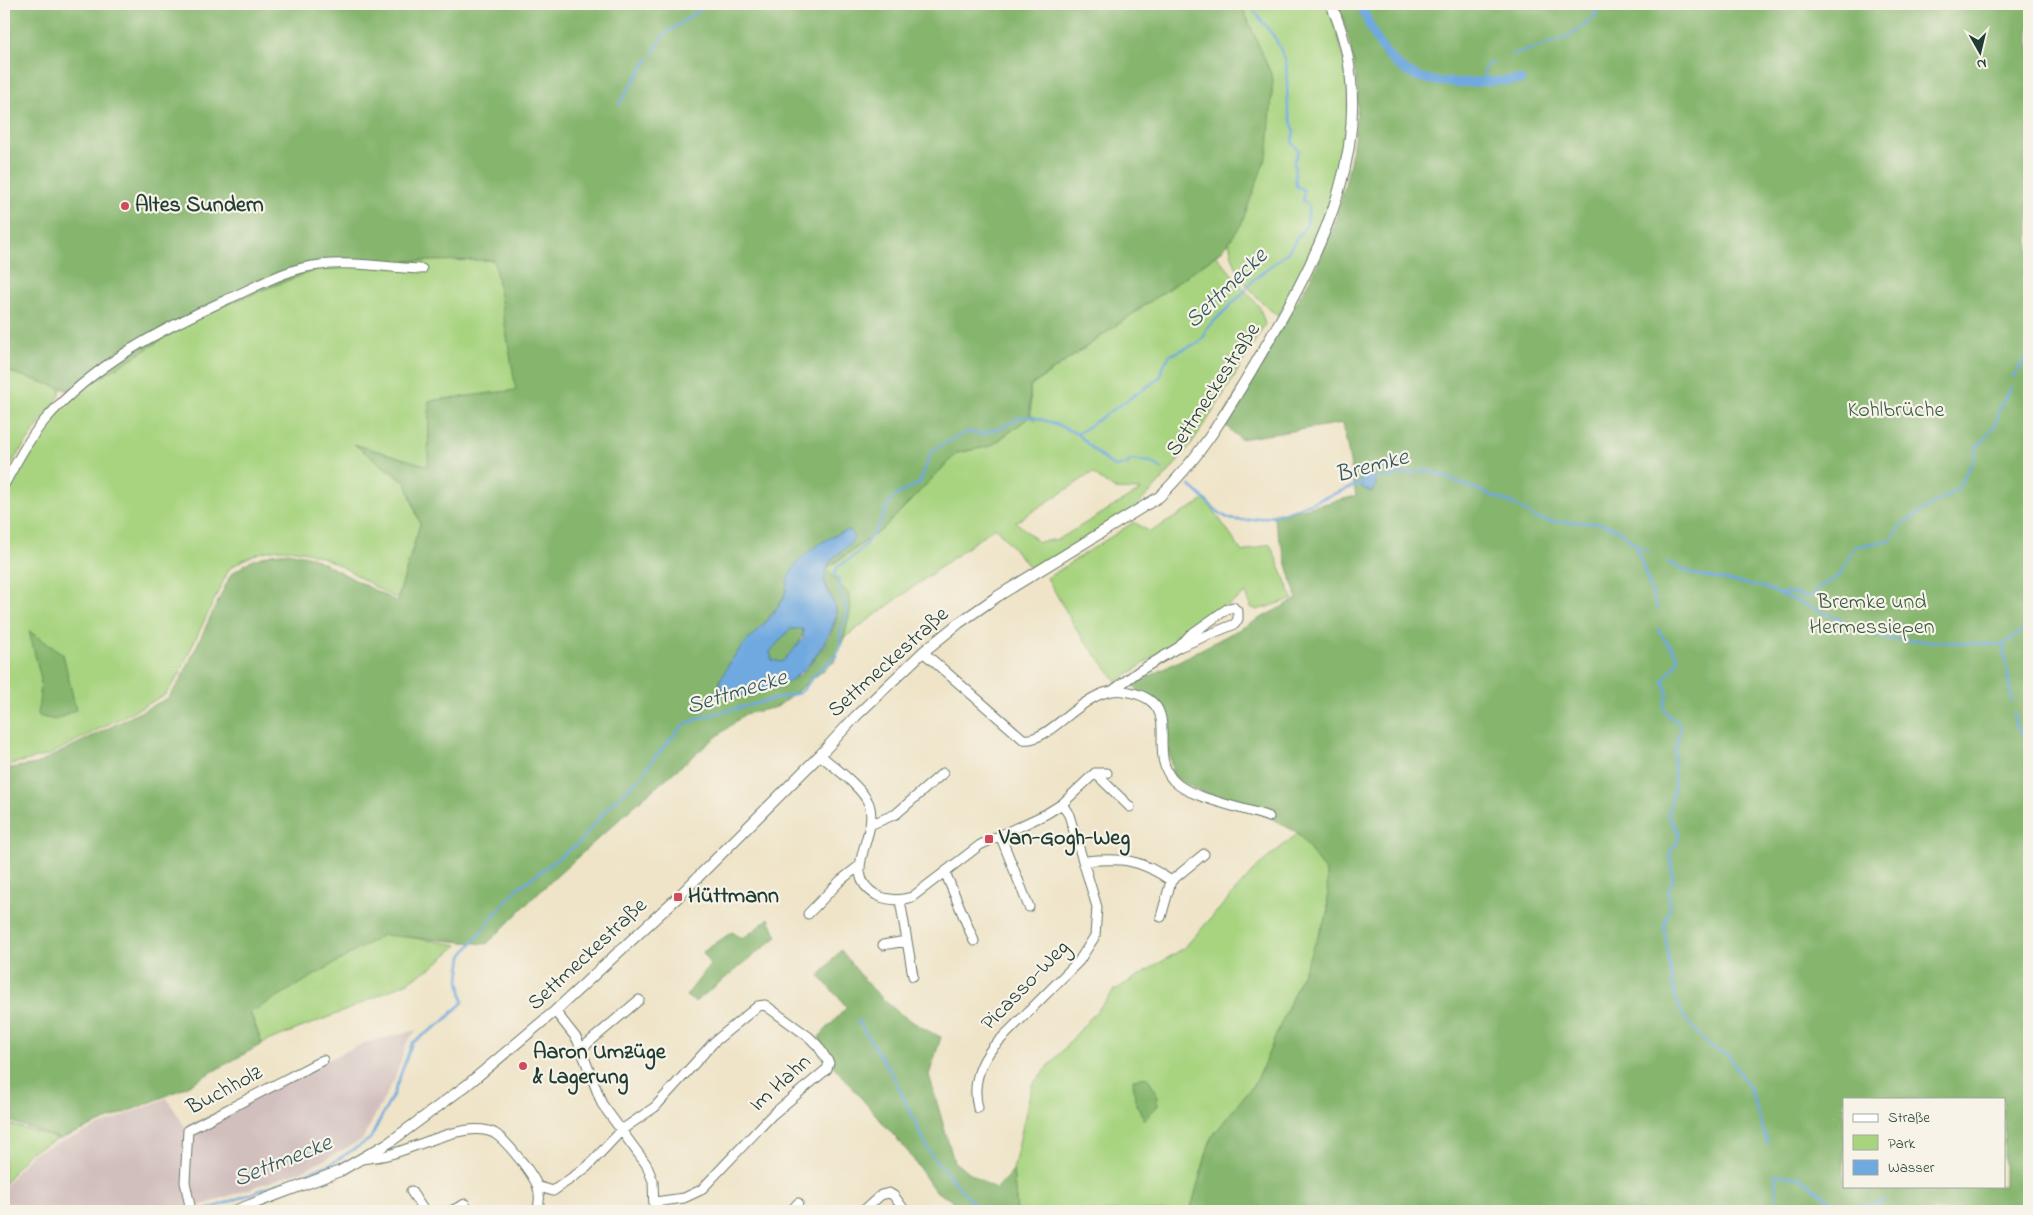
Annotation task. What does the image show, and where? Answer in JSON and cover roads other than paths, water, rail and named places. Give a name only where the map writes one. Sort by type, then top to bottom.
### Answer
[{"type":"street","name":"Settmeckestraße","points":[[234,1211],[319,1181],[361,1159],[390,1142],[460,1090],[556,1011],[610,958],[678,897],[820,755],[856,716],[923,652],[959,623],[998,596],[1159,497],[1185,471],[1221,421],[1305,276],[1325,232],[1343,180],[1350,141],[1352,97],[1344,41],[1331,4]]},
{"type":"street","points":[[4,485],[19,456],[44,422],[79,386],[143,340],[182,319],[296,270],[320,265],[339,264],[422,269]]},
{"type":"street","points":[[923,652],[1023,739],[1035,739],[1080,705],[1112,692],[1139,671],[1179,647],[1235,624],[1238,619],[1238,612],[1233,607],[1227,609],[1190,634],[1179,647]]},
{"type":"street","points":[[1112,692],[1122,691],[1138,694],[1149,700],[1159,709],[1162,721],[1164,763],[1174,782],[1189,791],[1269,816]]},
{"type":"street","points":[[820,755],[865,797],[869,804],[872,824],[860,857],[862,878],[874,893],[889,900],[912,897],[974,849],[1000,834],[1046,814],[1062,804],[1095,773],[1107,773]]},
{"type":"street","points":[[872,824],[896,814],[943,773]]},
{"type":"street","points":[[1095,773],[1130,807]]},
{"type":"street","name":"Picasso-Weg","points":[[978,1108],[976,1082],[984,1058],[993,1046],[1079,961],[1095,936],[1097,906],[1070,815],[1062,804]]},
{"type":"street","points":[[1000,834],[1029,907]]},
{"type":"street","points":[[1161,917],[1171,881],[1204,854]]},
{"type":"street","points":[[1084,861],[1132,860],[1149,866],[1171,881]]},
{"type":"street","points":[[808,914],[841,880],[860,866]]},
{"type":"street","points":[[945,872],[974,941]]},
{"type":"street","points":[[900,900],[913,976]]},
{"type":"street","points":[[883,945],[906,941]]},
{"type":"street","points":[[581,1049],[639,1000]]},
{"type":"street","name":"Im Hahn","points":[[623,1129],[655,1107],[714,1042],[762,1004],[809,1037],[818,1046],[829,1063],[827,1069],[772,1115],[701,1190],[684,1198],[655,1207]]},
{"type":"street","points":[[556,1011],[572,1031],[581,1049],[596,1092],[623,1129],[650,1172],[655,1207]]},
{"type":"street","name":"Buchholz","points":[[191,1211],[186,1182],[188,1130],[323,1060]]},
{"type":"street","points":[[361,1159],[392,1154],[452,1134],[481,1130],[494,1133],[507,1143],[540,1187],[553,1191],[587,1167],[623,1129]]},
{"type":"street","points":[[538,1211],[540,1187]]},
{"type":"street","points":[[411,1191],[424,1211]]},
{"type":"street","points":[[863,1211],[881,1195],[889,1193],[894,1196],[906,1211]]},
{"type":"street","points":[[792,1211],[798,1203]]},
{"type":"street","points":[[451,1211],[465,1204]]},
{"type":"water","points":[[1366,468],[1375,475],[1376,486],[1371,492],[1362,488],[1360,475]]},
{"type":"water","points":[[850,530],[854,537],[852,542],[829,563],[827,568],[825,581],[835,605],[836,615],[824,643],[814,658],[805,669],[786,683],[733,698],[725,695],[719,681],[729,663],[743,645],[771,616],[783,600],[789,577],[794,567],[816,546]],"holes":[[[790,629],[803,629],[803,639],[782,662],[772,660],[770,652]]]},
{"type":"waterway","points":[[653,53],[664,35],[708,4]]},
{"type":"waterway","name":"Settmecke","points":[[204,1211],[329,1165],[370,1139],[394,1093],[412,1043],[443,1022],[463,1002],[459,979],[462,956],[518,888],[579,843],[608,807],[641,777],[655,757],[683,725],[706,716],[799,693],[804,689],[815,674],[835,656],[840,645],[840,629],[845,622],[846,610],[839,587],[839,580],[834,574],[838,566],[852,558],[869,540],[890,501],[900,493],[920,483],[931,451],[966,432],[981,434],[1003,427],[1021,417],[1033,417],[1056,424],[1077,434],[1161,376],[1162,367],[1170,355],[1198,343],[1204,337],[1206,329],[1242,294],[1253,280],[1287,253],[1307,224],[1309,205],[1303,201],[1304,190],[1296,186],[1294,162],[1299,150],[1292,143],[1294,131],[1288,110],[1286,61],[1275,38],[1251,7],[1252,4]]},
{"type":"waterway","points":[[1361,4],[1374,34],[1388,56],[1404,70],[1422,78],[1443,82],[1521,80]]},
{"type":"waterway","points":[[1512,55],[1552,43],[1574,33],[1584,26],[1603,4]]},
{"type":"waterway","points":[[619,104],[649,58]]},
{"type":"waterway","points":[[1484,81],[1485,67],[1493,62]]},
{"type":"waterway","points":[[2029,263],[2026,278],[2029,284]]},
{"type":"waterway","points":[[2029,321],[2026,327],[2029,333]]},
{"type":"waterway","points":[[2013,377],[2029,354]]},
{"type":"waterway","points":[[1781,594],[1786,592],[1808,597],[1814,594],[1820,586],[1832,581],[1841,573],[1854,547],[1890,540],[1903,523],[1957,489],[1974,460],[1976,449],[1996,424],[1999,409],[2011,387]]},
{"type":"waterway","name":"Bremke","points":[[1077,434],[1100,456],[1115,467],[1128,464],[1129,460],[1151,462],[1162,469]]},
{"type":"waterway","name":"Bremke","points":[[1374,479],[1427,470],[1516,505],[1535,518],[1556,522],[1607,525],[1618,530],[1636,545],[1649,552]]},
{"type":"waterway","name":"Bremke","points":[[1190,486],[1223,516],[1241,520],[1257,519],[1295,509],[1364,482]]},
{"type":"waterway","points":[[1636,546],[1657,608]]},
{"type":"waterway","name":"Bremke","points":[[1668,562],[1693,574],[1763,587],[1886,639],[2003,645],[2029,628]]},
{"type":"waterway","points":[[1659,629],[1678,659],[1672,670],[1663,680],[1668,694],[1664,704],[1665,712],[1681,726],[1674,754],[1674,787],[1668,815],[1678,832],[1678,841],[1670,852],[1673,879],[1668,893],[1670,907],[1664,926],[1675,999],[1686,1020],[1709,1046],[1729,1056],[1750,1088],[1768,1145]]},
{"type":"waterway","points":[[2003,645],[2012,702]]},
{"type":"waterway","points":[[2014,712],[2015,725],[2029,743]]},
{"type":"waterway","points":[[2029,755],[2029,760]]},
{"type":"waterway","points":[[858,1021],[892,1074],[931,1155],[980,1211]]},
{"type":"waterway","points":[[1777,1211],[1775,1174],[1801,1178],[1829,1200],[1841,1205],[1863,1206],[1884,1201]]},
{"type":"place","name":"Altes Sundern","points":[[125,206]]},
{"type":"place","name":"Van-Gogh-Weg","points":[[989,839]]},
{"type":"place","name":"Hüttmann","points":[[678,897]]},
{"type":"place","name":"Aaron Umzüge & Lagerung","points":[[523,1066]]},
{"type":"park label","name":"Kohlbrüche","points":[[1896,411]]},
{"type":"park label","name":"Bremke und Hermessiepen","points":[[1872,616]]}]
